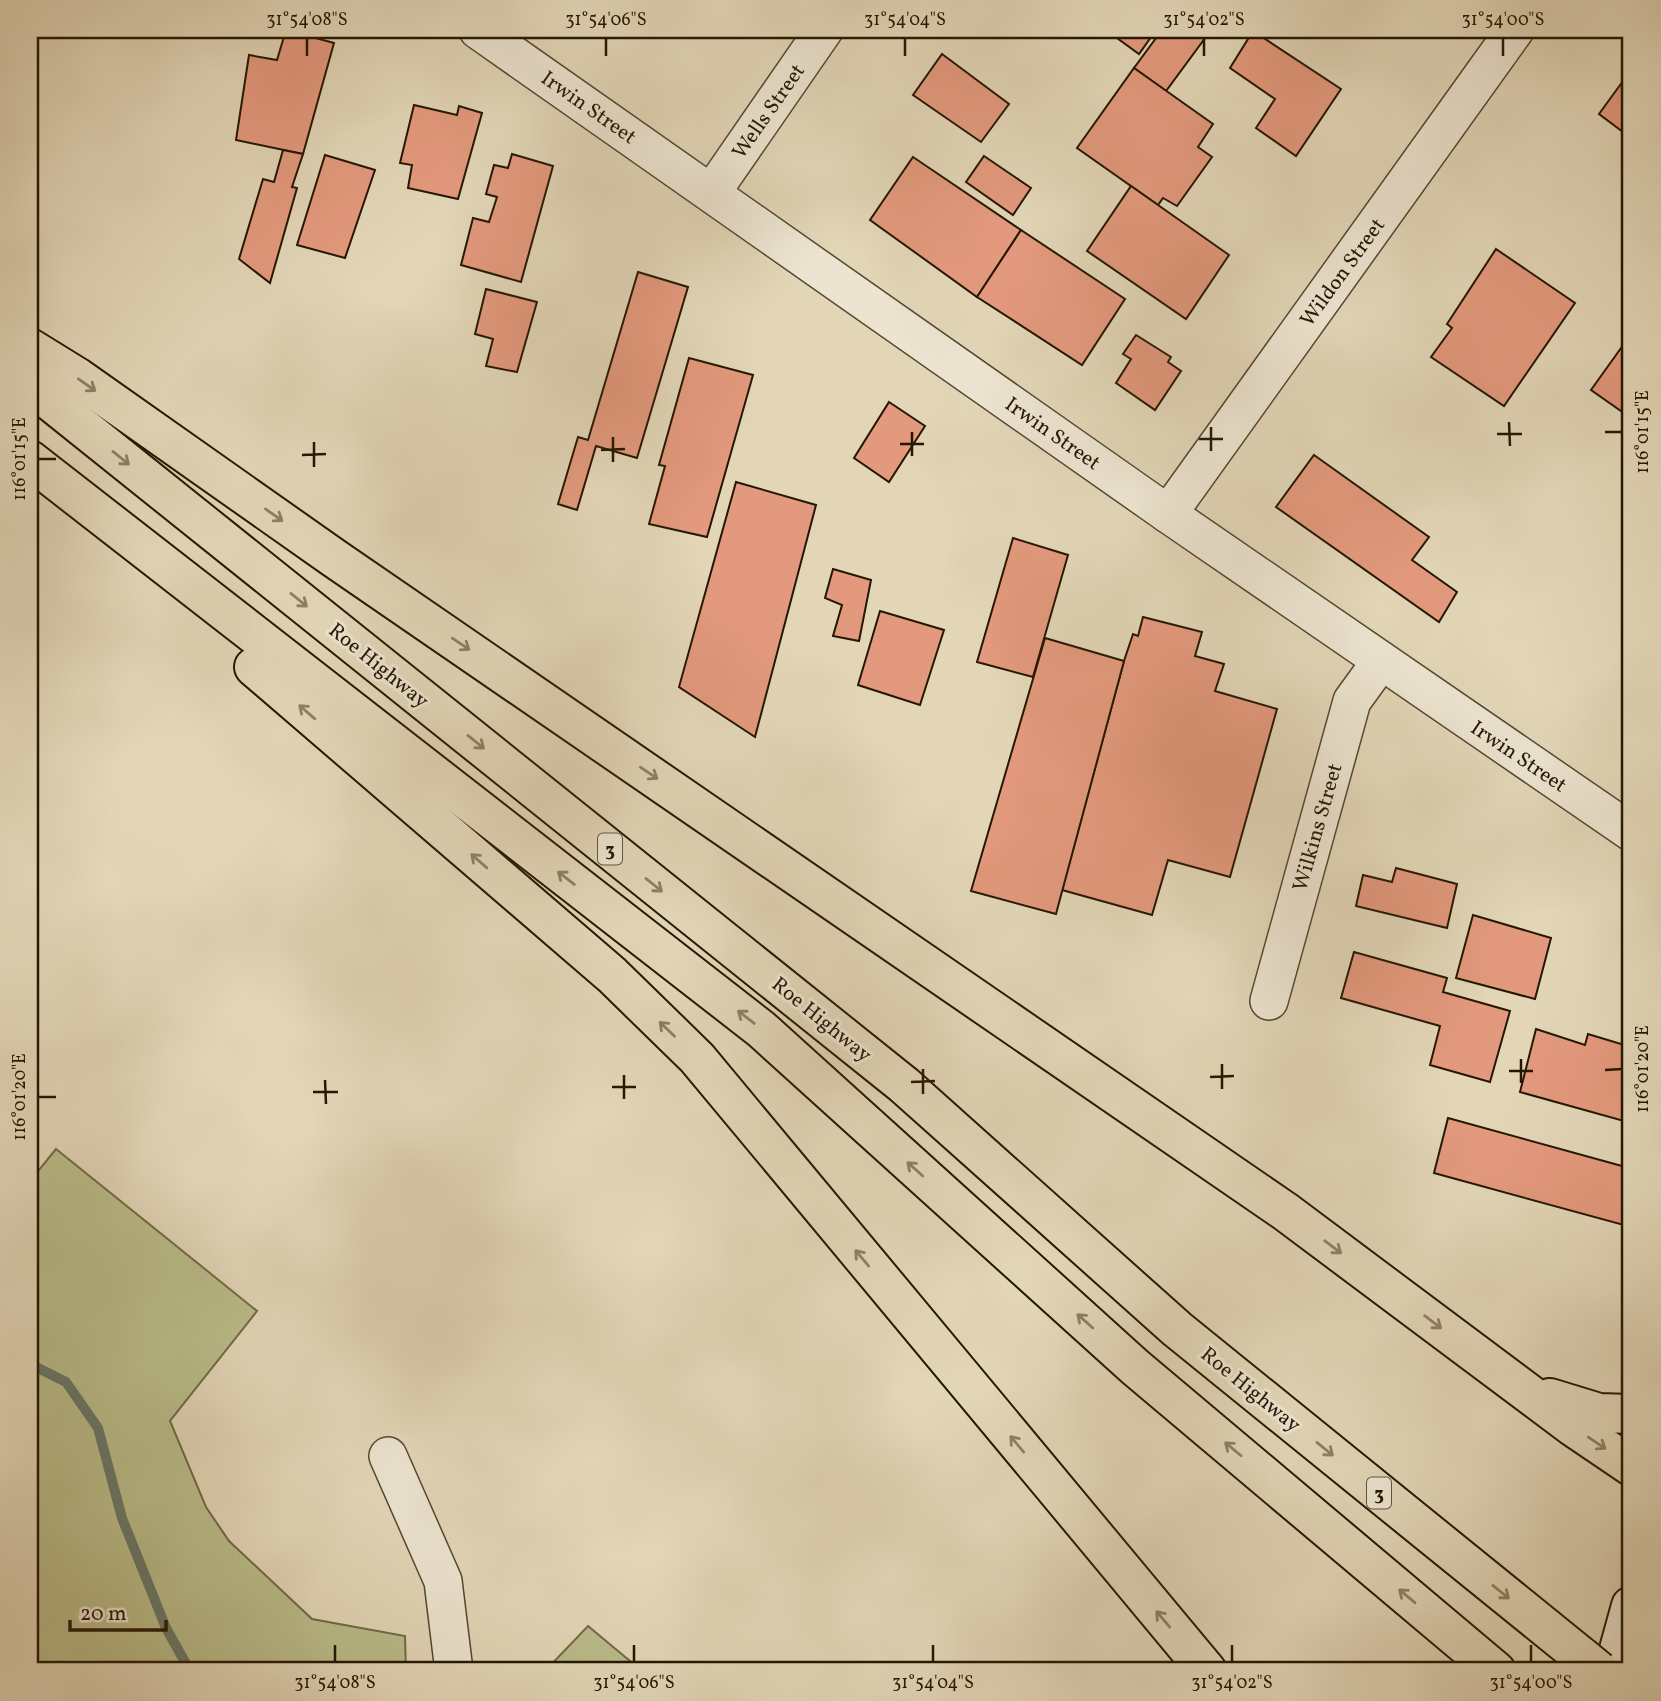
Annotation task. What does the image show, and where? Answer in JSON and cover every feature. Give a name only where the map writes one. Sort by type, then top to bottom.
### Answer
[{"type":"highway","points":[[30,348],[77,377],[334,558],[1286,1212],[1524,1391],[1631,1466]]},
{"type":"highway","name":"Roe Highway","points":[[30,385],[904,1085],[1177,1329],[1598,1667]]},
{"type":"highway","points":[[43,471],[252,664],[612,975],[697,1058],[1207,1671]]},
{"type":"highway","name":"3","points":[[43,471],[761,1029],[1135,1367],[1496,1671]]},
{"type":"highway","points":[[1524,1391],[1599,1413],[1631,1414]]},
{"type":"main road","points":[[1598,1667],[1631,1606]]},
{"type":"street","name":"Irwin Street","points":[[478,30],[1168,514],[1631,832]]},
{"type":"street","name":"Wells Street","points":[[712,192],[824,30]]},
{"type":"street","name":"Wildon Street","points":[[1168,514],[1515,30]]},
{"type":"street","name":"Wilkins Street","points":[[1269,1001],[1352,701],[1381,661]]},
{"type":"street","points":[[388,1456],[443,1581],[454,1671]]},
{"type":"path","points":[[30,1564],[31,1671]]},
{"type":"green space","points":[[56,1149],[257,1311],[170,1421],[206,1507],[229,1541],[312,1619],[405,1636],[406,1671],[30,1671],[30,1181]]},
{"type":"green space","points":[[588,1626],[642,1671],[545,1671]]},
{"type":"building","points":[[286,30],[334,43],[303,154],[236,140],[249,55],[277,60]]},
{"type":"building","points":[[1106,30],[1156,30],[1139,54]]},
{"type":"building","points":[[1162,30],[1211,30],[1166,91],[1134,68]]},
{"type":"building","points":[[1253,31],[1341,89],[1296,156],[1256,128],[1275,99],[1230,68]]},
{"type":"building","points":[[942,54],[1009,104],[981,142],[913,95]]},
{"type":"building","points":[[1134,68],[1213,124],[1198,147],[1212,157],[1177,206],[1163,198],[1158,205],[1077,148]]},
{"type":"building","points":[[1631,70],[1631,138],[1599,114]]},
{"type":"building","points":[[414,105],[457,115],[459,106],[482,113],[458,199],[408,188],[412,165],[400,163]]},
{"type":"building","points":[[283,150],[303,154],[292,187],[297,188],[270,283],[239,259],[263,179],[274,182]]},
{"type":"building","points":[[512,154],[553,166],[521,282],[461,265],[473,218],[489,222],[497,197],[486,194],[494,165],[508,168]]},
{"type":"building","points":[[325,155],[375,170],[345,258],[297,245]]},
{"type":"building","points":[[984,156],[1031,188],[1013,215],[966,182]]},
{"type":"building","points":[[913,157],[1021,230],[977,297],[870,220]]},
{"type":"building","points":[[1131,186],[1229,255],[1186,319],[1087,251]]},
{"type":"building","points":[[1021,230],[1125,299],[1082,365],[977,297]]},
{"type":"building","points":[[1496,249],[1575,303],[1504,406],[1431,357],[1452,328],[1447,324]]},
{"type":"building","points":[[638,272],[688,287],[637,458],[596,446],[577,510],[558,504],[578,437],[588,440]]},
{"type":"building","points":[[486,289],[537,302],[517,372],[486,366],[493,339],[475,334]]},
{"type":"building","points":[[1631,334],[1631,418],[1591,390]]},
{"type":"building","points":[[1136,335],[1171,357],[1168,362],[1181,371],[1155,410],[1116,383],[1131,359],[1123,354]]},
{"type":"building","points":[[689,358],[753,375],[707,537],[649,524],[665,466],[659,465]]},
{"type":"building","points":[[889,402],[925,426],[889,482],[854,458]]},
{"type":"building","points":[[1314,455],[1429,537],[1412,560],[1457,592],[1439,622],[1276,507]]},
{"type":"building","points":[[736,482],[816,505],[755,737],[679,687]]},
{"type":"building","points":[[1013,538],[1068,555],[1033,677],[977,662]]},
{"type":"building","points":[[833,569],[871,580],[859,641],[833,636],[842,605],[825,598]]},
{"type":"building","points":[[880,611],[944,630],[920,705],[858,685]]},
{"type":"building","points":[[1143,617],[1202,632],[1195,656],[1224,664],[1215,691],[1277,709],[1230,877],[1168,860],[1152,915],[1062,890],[1124,661],[1133,634],[1138,636]]},
{"type":"building","points":[[1045,638],[1124,661],[1056,914],[971,891]]},
{"type":"building","points":[[1396,868],[1457,884],[1447,928],[1356,906],[1363,875],[1392,882]]},
{"type":"building","points":[[1473,915],[1551,938],[1535,999],[1456,978]]},
{"type":"building","points":[[1354,952],[1447,978],[1443,992],[1510,1011],[1490,1082],[1430,1065],[1440,1026],[1341,998]]},
{"type":"building","points":[[1536,1029],[1585,1045],[1588,1034],[1631,1047],[1631,1123],[1520,1092]]},
{"type":"building","points":[[1448,1118],[1622,1166],[1627,1149],[1631,1151],[1631,1227],[1434,1173]]},
{"type":"waterway","points":[[30,1364],[66,1382],[98,1428],[122,1518],[166,1628],[190,1671]]}]
